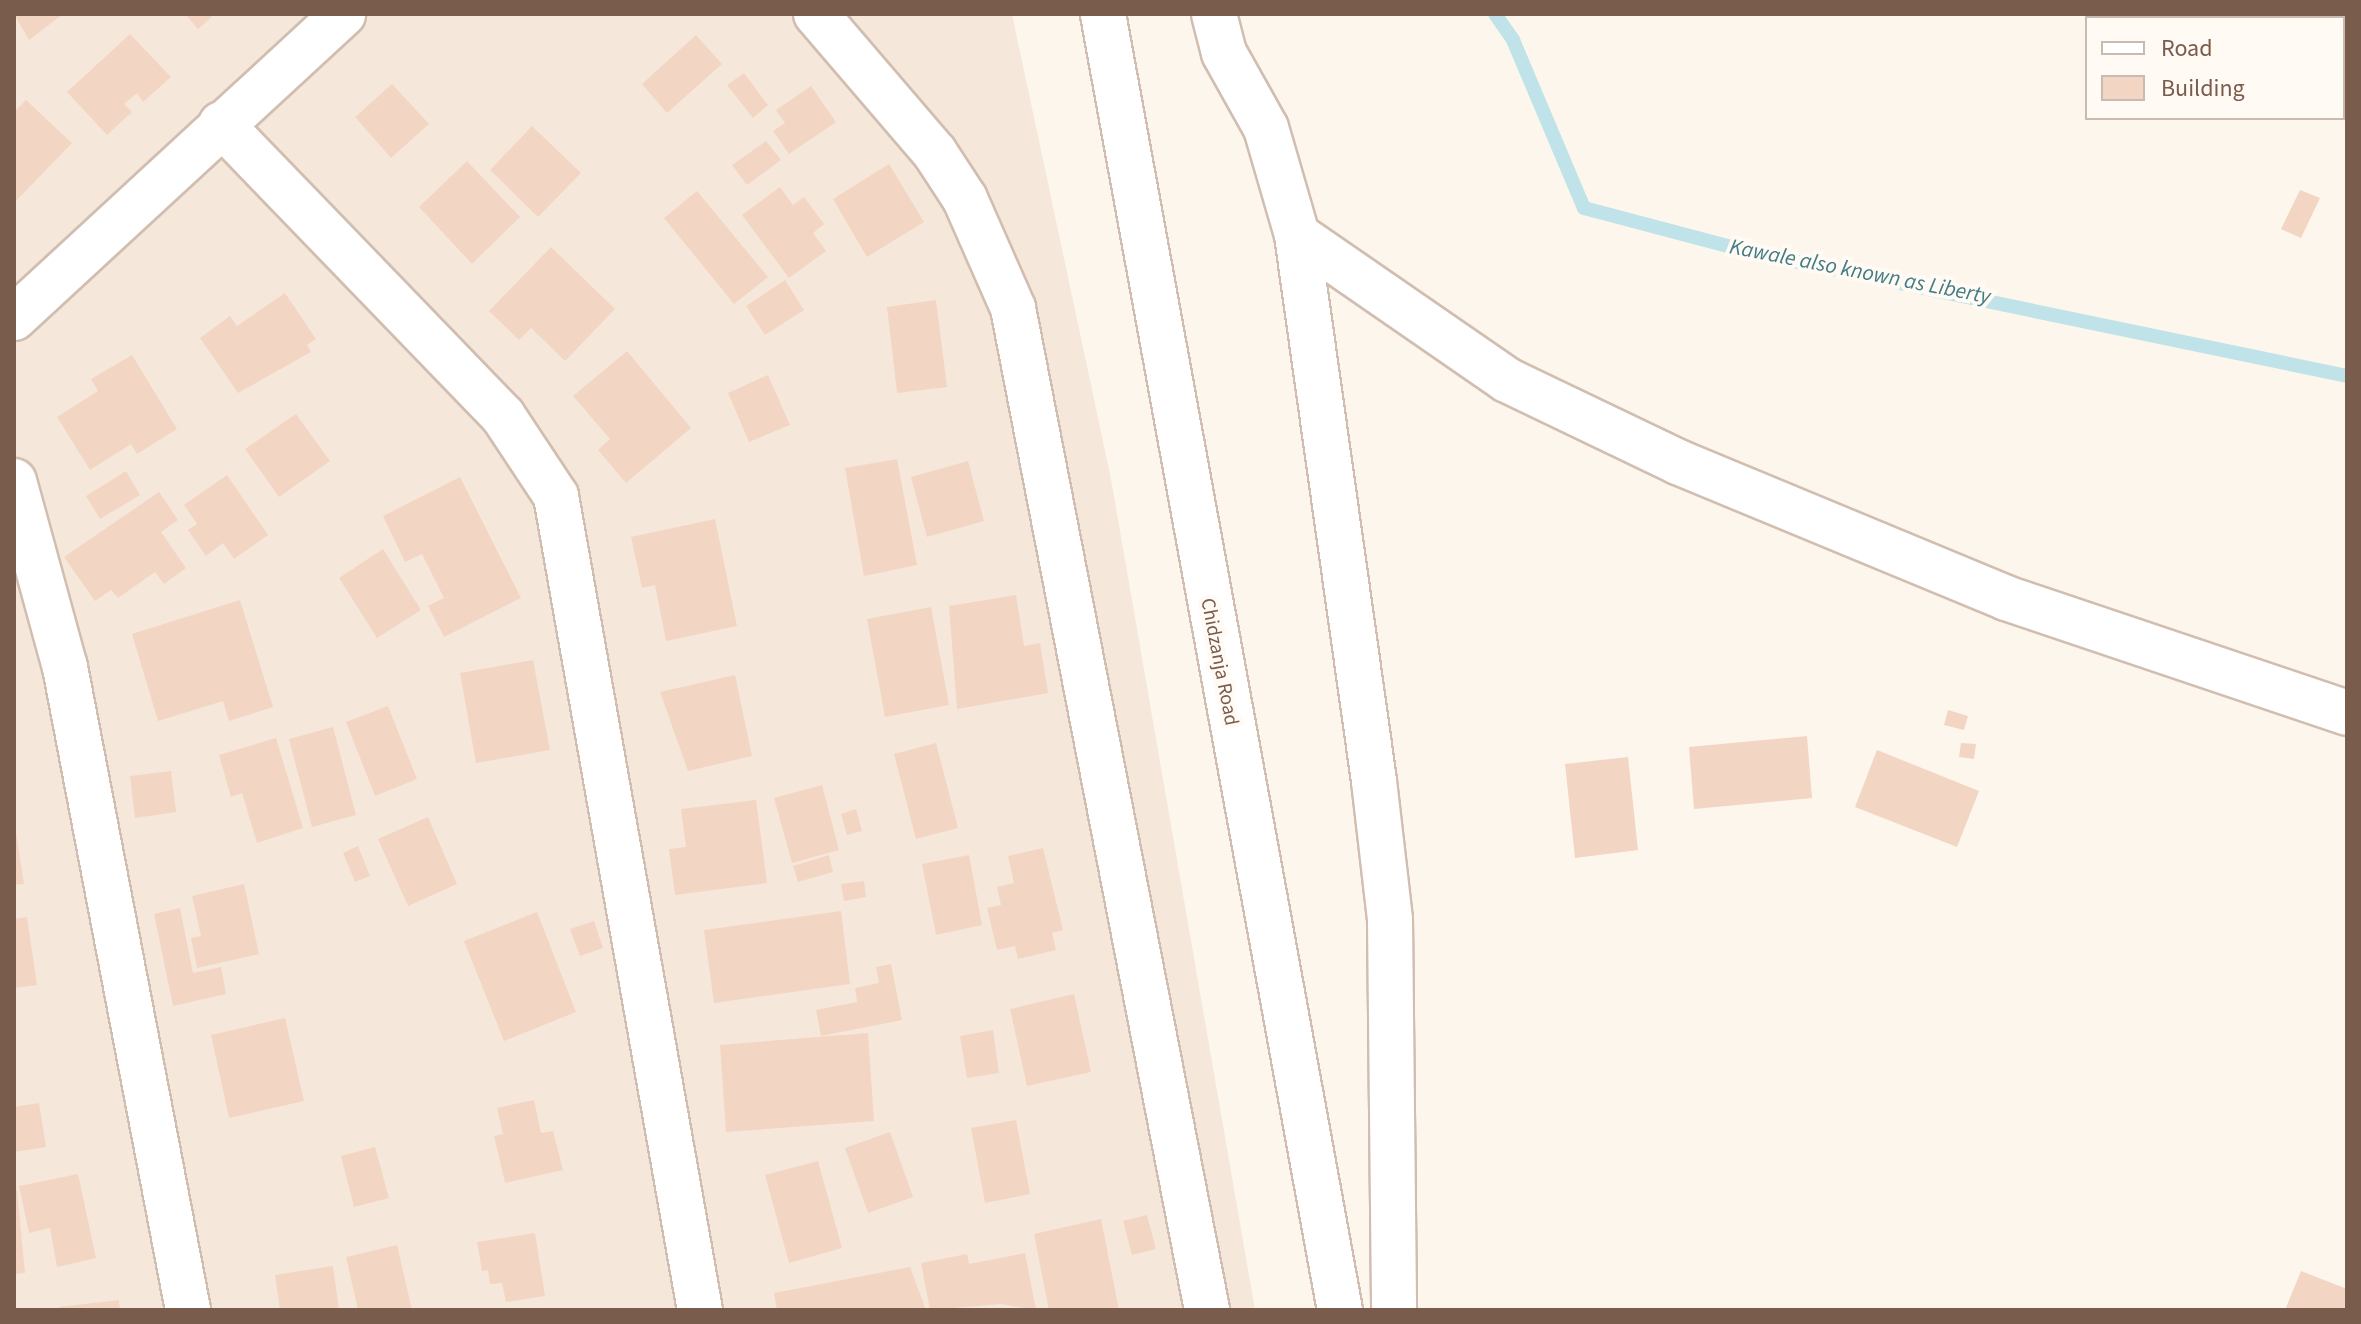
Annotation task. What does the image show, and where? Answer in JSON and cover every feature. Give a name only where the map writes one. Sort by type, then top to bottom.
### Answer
[{"type":"street","points":[[14,318],[343,14]]},
{"type":"street","points":[[816,14],[935,153],[971,212],[1013,308],[1207,1310]]},
{"type":"street","name":"Chidzanja Road","points":[[1103,14],[1340,1310]]},
{"type":"street","points":[[1214,14],[1224,53],[1266,128],[1297,235],[1390,920],[1394,1310]]},
{"type":"street","points":[[221,124],[503,416],[556,496],[700,1310]]},
{"type":"street","points":[[1297,235],[1507,380],[1678,462],[2006,598],[2347,713]]},
{"type":"street","points":[[14,481],[65,667],[188,1310]]},
{"type":"shaded area","points":[[14,14],[1012,14],[1111,479],[1255,1310],[14,1310]]},
{"type":"building","points":[[14,14],[63,14],[29,40]]},
{"type":"building","points":[[185,14],[209,14],[212,17],[198,29]]},
{"type":"building","points":[[2299,14],[2347,14],[2345,22],[2345,16]]},
{"type":"building","points":[[130,34],[171,77],[143,102],[137,93],[124,104],[132,112],[107,135],[67,92]]},
{"type":"building","points":[[696,35],[722,64],[667,113],[642,84]]},
{"type":"building","points":[[744,73],[768,105],[753,118],[727,85]]},
{"type":"building","points":[[392,84],[429,124],[391,158],[355,117]]},
{"type":"building","points":[[811,86],[836,122],[789,154],[773,131],[785,123],[776,110]]},
{"type":"building","points":[[26,100],[72,143],[14,203],[14,112]]},
{"type":"building","points":[[532,126],[581,173],[538,217],[490,170]]},
{"type":"building","points":[[766,141],[781,160],[747,185],[732,165]]},
{"type":"building","points":[[467,161],[520,217],[472,264],[419,207]]},
{"type":"building","points":[[889,164],[924,222],[867,257],[833,199]]},
{"type":"building","points":[[780,187],[793,205],[804,197],[824,224],[813,233],[826,251],[789,278],[742,215]]},
{"type":"building","points":[[2300,190],[2320,198],[2301,238],[2281,229]]},
{"type":"building","points":[[697,191],[768,277],[734,304],[664,218]]},
{"type":"building","points":[[551,247],[615,309],[565,361],[531,328],[519,340],[489,311]]},
{"type":"building","points":[[785,280],[804,310],[765,335],[746,306]]},
{"type":"building","points":[[285,293],[316,339],[307,345],[311,352],[238,393],[200,338],[230,316],[237,326]]},
{"type":"building","points":[[936,300],[947,387],[897,393],[887,307]]},
{"type":"building","points":[[627,351],[691,428],[626,483],[598,450],[610,439],[573,396]]},
{"type":"building","points":[[132,355],[177,429],[137,454],[131,444],[90,470],[57,417],[98,391],[91,379]]},
{"type":"building","points":[[768,375],[790,425],[749,442],[728,393]]},
{"type":"building","points":[[296,414],[330,461],[279,497],[245,449]]},
{"type":"building","points":[[897,459],[917,565],[864,576],[845,468]]},
{"type":"building","points":[[968,461],[984,521],[927,537],[911,477]]},
{"type":"building","points":[[126,471],[140,495],[100,519],[86,496]]},
{"type":"building","points":[[227,475],[268,535],[234,559],[223,543],[206,556],[188,530],[197,524],[184,505]]},
{"type":"building","points":[[460,477],[521,598],[444,637],[428,606],[444,598],[422,554],[405,562],[383,516]]},
{"type":"building","points":[[159,492],[178,520],[161,532],[186,568],[164,584],[155,572],[118,598],[111,590],[95,601],[64,557]]},
{"type":"building","points":[[715,519],[737,626],[666,641],[655,585],[642,588],[631,537]]},
{"type":"building","points":[[383,549],[421,610],[377,638],[339,578]]},
{"type":"building","points":[[1016,595],[1024,646],[1040,643],[1048,693],[957,709],[949,606]]},
{"type":"building","points":[[240,600],[273,707],[229,721],[223,701],[158,721],[132,634]]},
{"type":"building","points":[[931,607],[949,705],[885,717],[867,619]]},
{"type":"building","points":[[533,660],[550,750],[476,763],[460,673]]},
{"type":"building","points":[[735,675],[752,756],[688,771],[660,692]]},
{"type":"building","points":[[388,706],[417,779],[375,796],[346,722]]},
{"type":"building","points":[[1948,710],[1968,716],[1964,730],[1944,725]]},
{"type":"building","points":[[333,727],[356,815],[312,827],[289,739]]},
{"type":"building","points":[[1807,736],[1812,798],[1694,809],[1689,747]]},
{"type":"building","points":[[276,738],[303,828],[257,843],[242,793],[231,797],[219,755]]},
{"type":"building","points":[[936,743],[958,828],[916,839],[894,754]]},
{"type":"building","points":[[1961,743],[1976,744],[1974,759],[1959,757]]},
{"type":"building","points":[[1877,750],[1979,791],[1957,847],[1855,807]]},
{"type":"building","points":[[1628,757],[1638,850],[1575,858],[1565,764]]},
{"type":"building","points":[[171,771],[176,812],[135,818],[130,776]]},
{"type":"building","points":[[822,785],[839,850],[792,863],[774,798]]},
{"type":"building","points":[[756,800],[767,883],[675,895],[669,849],[686,847],[681,809]]},
{"type":"building","points":[[856,809],[862,831],[847,835],[841,814]]},
{"type":"building","points":[[428,817],[457,884],[408,906],[378,839]]},
{"type":"building","points":[[14,819],[24,884],[14,885]]},
{"type":"building","points":[[358,846],[370,876],[355,882],[343,853]]},
{"type":"building","points":[[1043,848],[1063,930],[1052,933],[1056,950],[1018,959],[1015,946],[997,950],[987,908],[1001,905],[997,887],[1014,883],[1008,856]]},
{"type":"building","points":[[829,855],[833,872],[798,882],[793,866]]},
{"type":"building","points":[[969,855],[982,925],[936,935],[922,864]]},
{"type":"building","points":[[864,881],[866,897],[844,901],[841,884]]},
{"type":"building","points":[[244,884],[259,954],[197,968],[191,938],[201,936],[192,896]]},
{"type":"building","points":[[180,908],[193,973],[221,967],[226,994],[173,1006],[154,914]]},
{"type":"building","points":[[841,911],[850,984],[714,1003],[704,930]]},
{"type":"building","points":[[537,912],[576,1012],[504,1041],[464,941]]},
{"type":"building","points":[[27,917],[37,985],[14,988],[14,919]]},
{"type":"building","points":[[594,921],[603,948],[580,956],[570,929]]},
{"type":"building","points":[[891,964],[902,1020],[821,1036],[816,1010],[857,1002],[855,988],[879,983],[876,967]]},
{"type":"building","points":[[1074,994],[1091,1072],[1027,1086],[1010,1009]]},
{"type":"building","points":[[285,1018],[304,1101],[229,1118],[211,1035]]},
{"type":"building","points":[[993,1030],[999,1073],[967,1078],[960,1036]]},
{"type":"building","points":[[868,1033],[874,1121],[726,1132],[720,1045]]},
{"type":"building","points":[[534,1100],[541,1133],[553,1131],[563,1170],[505,1183],[494,1136],[503,1134],[497,1108]]},
{"type":"building","points":[[39,1103],[46,1147],[14,1152],[14,1107]]},
{"type":"building","points":[[1016,1120],[1030,1194],[985,1203],[971,1128]]},
{"type":"building","points":[[890,1132],[913,1197],[868,1213],[845,1148]]},
{"type":"building","points":[[375,1147],[389,1198],[354,1207],[341,1156]]},
{"type":"building","points":[[818,1161],[842,1248],[789,1263],[765,1175]]},
{"type":"building","points":[[78,1174],[96,1258],[57,1267],[50,1228],[29,1233],[19,1186]]},
{"type":"building","points":[[17,1190],[25,1273],[14,1274],[14,1191]]},
{"type":"building","points":[[1147,1215],[1156,1249],[1132,1255],[1123,1221]]},
{"type":"building","points":[[1101,1219],[1119,1310],[1049,1310],[1034,1234]]},
{"type":"building","points":[[535,1233],[545,1296],[506,1302],[502,1283],[490,1284],[488,1270],[482,1271],[477,1242]]},
{"type":"building","points":[[397,1245],[412,1310],[358,1310],[346,1257]]},
{"type":"building","points":[[1025,1253],[1036,1310],[1001,1304],[930,1310],[921,1263],[967,1254],[969,1264]]},
{"type":"building","points":[[333,1266],[339,1310],[280,1310],[275,1275]]},
{"type":"building","points":[[910,1267],[926,1310],[777,1310],[774,1293]]},
{"type":"building","points":[[2301,1271],[2347,1289],[2347,1310],[2285,1310]]},
{"type":"building","points":[[119,1300],[120,1310],[60,1310],[59,1307]]},
{"type":"waterway","name":"Kawale also known as Liberty","points":[[1495,14],[1513,40],[1584,208],[1750,252],[2347,376]]}]
